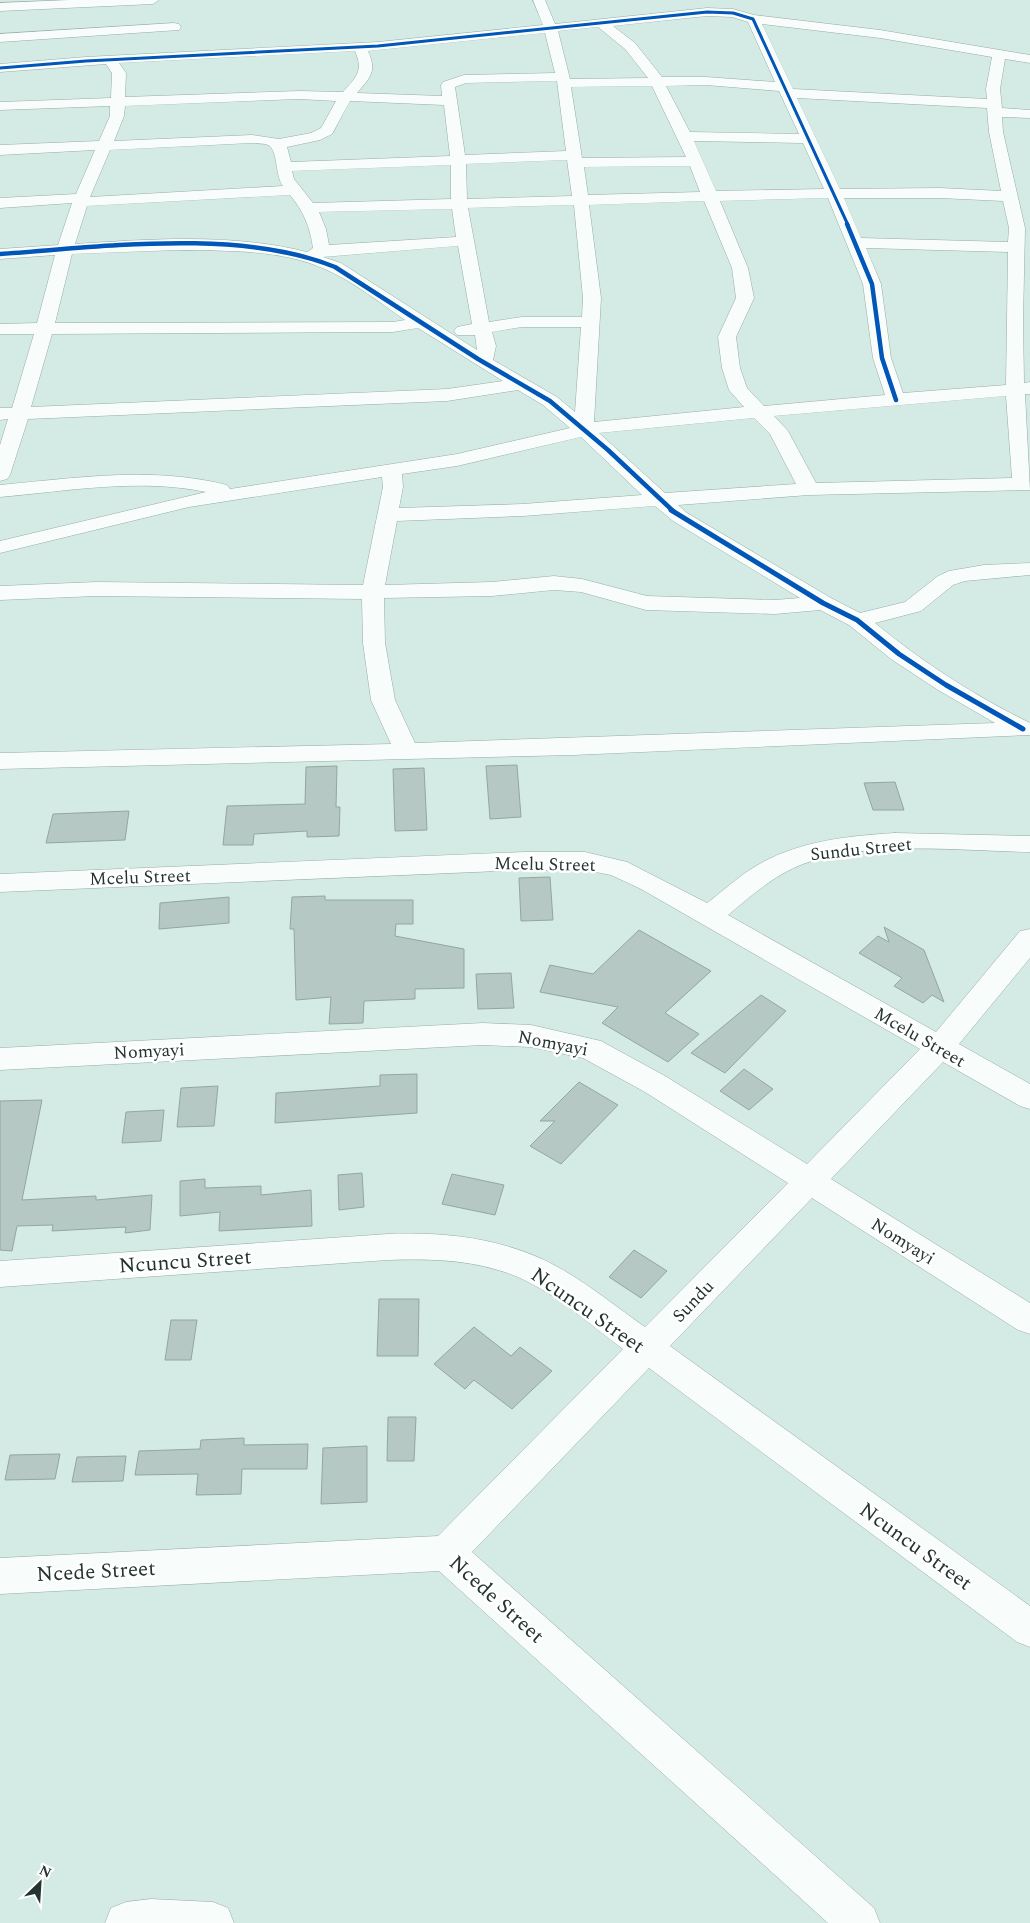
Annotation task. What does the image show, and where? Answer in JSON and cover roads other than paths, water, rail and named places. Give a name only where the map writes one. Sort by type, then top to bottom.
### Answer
[{"type":"street","points":[[539,0],[551,29],[563,80],[592,298],[585,383],[584,430]]},
{"type":"street","points":[[0,7],[159,4],[174,27],[175,57]]},
{"type":"street","points":[[0,68],[110,60],[360,47],[707,12],[733,13],[753,18],[880,34],[1030,59]]},
{"type":"street","points":[[753,18],[872,284],[882,358],[896,400]]},
{"type":"street","points":[[601,23],[630,46],[657,82],[685,136],[740,268],[745,298],[727,337],[731,368],[738,390],[778,431],[809,489]]},
{"type":"street","points":[[0,38],[174,27]]},
{"type":"street","points":[[276,144],[315,137],[327,131],[347,95],[364,77],[367,63],[360,47]]},
{"type":"street","points":[[388,515],[523,510],[809,489],[1026,484],[1021,239],[1008,196],[996,132],[993,89],[999,54]]},
{"type":"street","points":[[0,475],[20,414],[81,200],[117,116],[116,102],[119,74],[110,60]]},
{"type":"street","points":[[489,365],[487,346],[465,241],[460,203],[458,159],[448,85],[464,79],[733,82],[785,90],[994,108],[1030,114]]},
{"type":"street","points":[[0,106],[222,97],[347,95],[449,101]]},
{"type":"street","points":[[685,136],[808,140]]},
{"type":"street","points":[[0,150],[252,139],[273,141],[281,149],[286,180],[309,208],[318,229],[317,253]]},
{"type":"street","points":[[284,167],[458,159],[695,160]]},
{"type":"street","points":[[0,203],[294,190]]},
{"type":"street","points":[[309,208],[580,199],[833,194],[1008,196]]},
{"type":"street","points":[[855,243],[1021,239]]},
{"type":"street","points":[[0,254],[66,248],[198,244],[317,253],[465,241]]},
{"type":"street","points":[[317,253],[335,267],[440,334],[550,401],[608,450],[680,518],[857,620],[899,654],[946,685],[1026,729]]},
{"type":"street","points":[[0,329],[393,327],[422,322]]},
{"type":"street","points":[[440,334],[522,322],[590,322]]},
{"type":"street","points":[[397,396],[489,365]]},
{"type":"street","points":[[0,414],[447,395],[520,384]]},
{"type":"street","points":[[0,547],[189,501],[457,460],[607,425],[1025,390]]},
{"type":"street","points":[[392,470],[393,487],[373,592],[374,643],[383,700],[406,751]]},
{"type":"street","points":[[0,491],[130,482],[196,482],[237,494]]},
{"type":"street","points":[[857,620],[901,611],[921,603],[936,586],[955,576],[991,570],[1030,569]]},
{"type":"street","points":[[0,592],[96,589],[373,592],[492,589],[554,583],[582,586],[646,603],[775,607],[824,602]]},
{"type":"street","points":[[0,761],[573,747],[1026,729]]},
{"type":"street","name":"Sundu Street","points":[[710,915],[768,870],[801,855],[835,848],[885,843],[1030,844]]},
{"type":"street","name":"Mcelu Street","points":[[0,883],[524,861],[585,861],[618,868],[650,883],[710,915],[939,1048],[1030,1098]]},
{"type":"street","points":[[939,1048],[1019,954],[1030,938]]},
{"type":"street","name":"Nomyayi","points":[[0,1059],[404,1037],[531,1036],[591,1049],[656,1084],[1030,1320]]},
{"type":"street","name":"Sundu","points":[[446,1553],[939,1048]]},
{"type":"street","name":"Ncuncu Street","points":[[0,1274],[388,1247],[462,1249],[500,1257],[532,1269],[568,1290],[646,1350],[1030,1629]]},
{"type":"street","name":"Ncede Street","points":[[0,1576],[446,1553],[859,1923]]},
{"type":"street","points":[[126,1923],[151,1920],[213,1923]]}]
